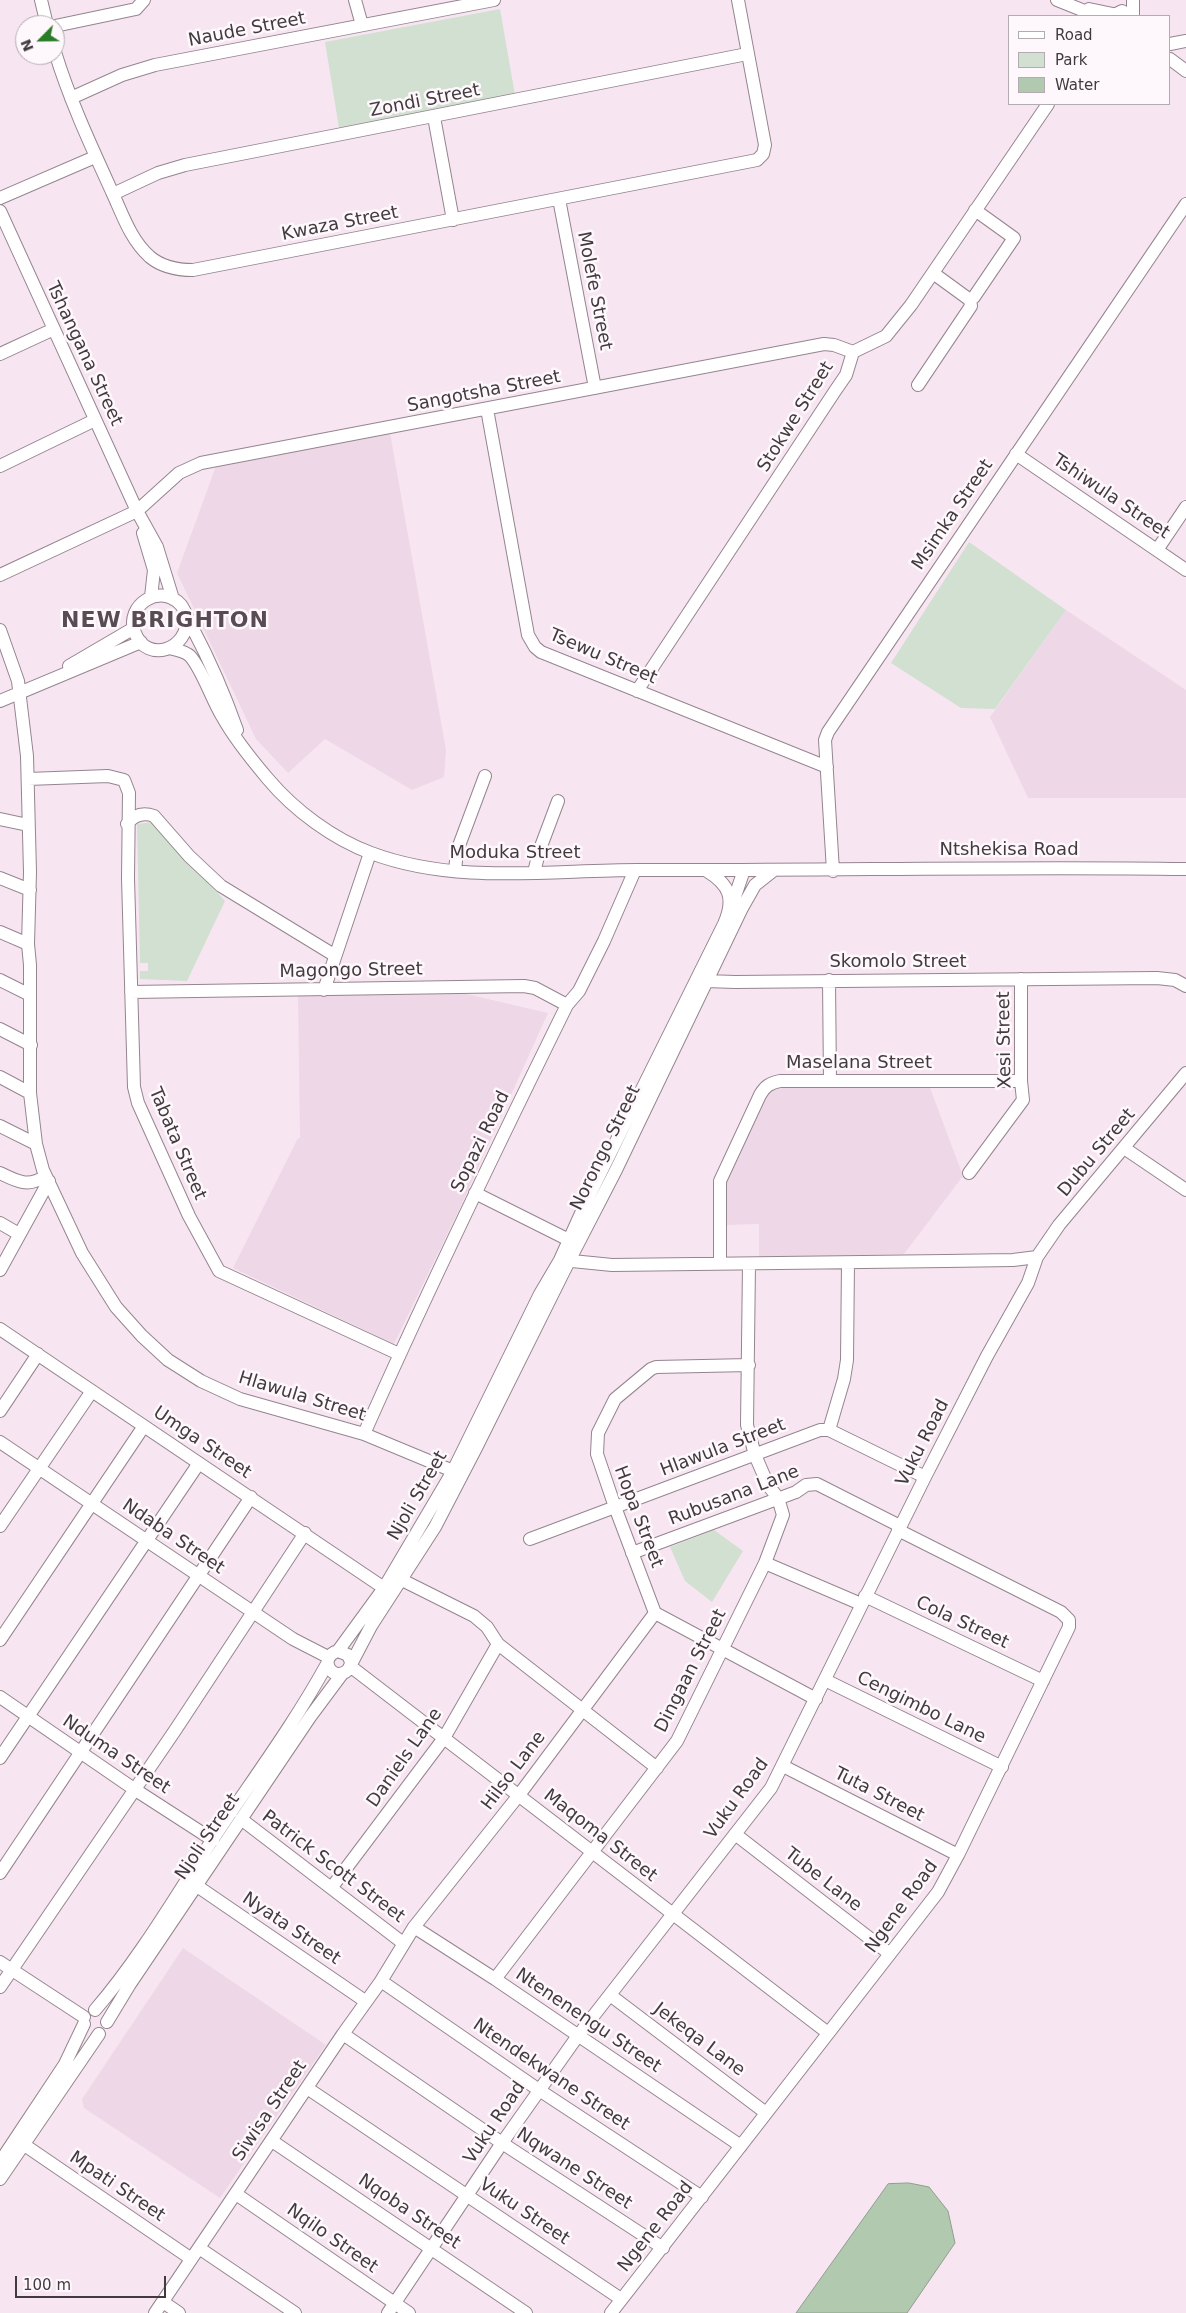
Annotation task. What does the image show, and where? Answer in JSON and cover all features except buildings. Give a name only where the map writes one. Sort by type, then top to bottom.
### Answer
[{"type":"street","points":[[41,0],[45,15]]},
{"type":"street","points":[[65,24],[136,9],[144,0]]},
{"type":"street","points":[[355,0],[362,25]]},
{"type":"street","name":"Naude Street","points":[[71,98],[122,75],[155,65],[494,0]]},
{"type":"street","points":[[738,0],[747,54]]},
{"type":"street","points":[[1057,0],[1095,15]]},
{"type":"street","points":[[1079,8],[1122,12],[1132,0]]},
{"type":"street","points":[[1171,44],[1186,41]]},
{"type":"street","name":"Zondi Street","points":[[113,194],[158,173],[185,166],[747,54]]},
{"type":"street","name":"Kwaza Street","points":[[60,65],[95,157],[132,236],[143,250],[158,262],[183,270],[204,268],[750,162],[761,157],[765,145],[747,54]]},
{"type":"street","points":[[1171,60],[1186,71]]},
{"type":"street","name":"Stokwe Street","points":[[637,691],[846,375],[853,352],[886,336],[911,305],[1047,105]]},
{"type":"street","points":[[434,117],[453,220]]},
{"type":"street","points":[[0,198],[95,157]]},
{"type":"street","name":"Molefe Street","points":[[559,199],[595,388]]},
{"type":"street","name":"Msimka Street","points":[[833,871],[825,740],[828,732],[1186,204]]},
{"type":"street","points":[[970,300],[1014,240],[1007,232],[976,210]]},
{"type":"street","name":"Tshangana Street","points":[[0,211],[6,239],[54,329],[137,511],[157,547],[173,599]]},
{"type":"street","points":[[918,385],[971,306],[970,300],[933,273]]},
{"type":"street","points":[[0,354],[54,329]]},
{"type":"street","name":"Sangotsha Street","points":[[0,575],[137,511],[179,473],[201,463],[824,344],[834,344],[853,352]]},
{"type":"street","name":"Tsewu Street","points":[[487,409],[523,611],[531,641],[541,652],[827,767]]},
{"type":"street","points":[[0,466],[96,420]]},
{"type":"street","name":"Tshiwula Street","points":[[1016,454],[1186,570]]},
{"type":"street","points":[[1157,550],[1186,507]]},
{"type":"street","name":"Tshangana Street","points":[[137,511],[154,570],[151,597]]},
{"type":"street","points":[[166,596],[173,599],[180,604],[187,617],[185,633],[176,645],[169,648],[154,649],[141,642],[134,628],[135,613],[144,601],[151,597],[166,596]]},
{"type":"street","name":"Moduka Street","points":[[187,617],[224,696],[242,744]]},
{"type":"street","points":[[41,683],[134,628]]},
{"type":"street","name":"Hlawula Street","points":[[0,630],[18,681],[28,779],[30,1093],[36,1144],[47,1179],[82,1252],[116,1307],[168,1360],[201,1381],[240,1399],[364,1434],[453,1471]]},
{"type":"street","points":[[0,702],[141,642]]},
{"type":"street","name":"Moduka Street","points":[[169,648],[190,656],[220,713],[267,778],[301,810],[339,837],[370,853],[412,866],[455,871],[833,871]]},
{"type":"street","name":"Tabata Street","points":[[28,779],[108,776],[124,780],[129,793],[127,824],[134,1087],[138,1103],[189,1216],[219,1271],[399,1354]]},
{"type":"street","points":[[455,871],[457,851],[486,776]]},
{"type":"street","points":[[534,872],[540,849],[558,801]]},
{"type":"street","points":[[127,824],[133,817],[139,815],[148,814],[154,816],[198,866],[234,895],[334,956]]},
{"type":"street","points":[[0,819],[28,826]]},
{"type":"street","points":[[324,990],[370,853]]},
{"type":"street","name":"Ntshekisa Road","points":[[833,871],[887,868],[1186,869]]},
{"type":"street","name":"Sopazi Road","points":[[364,1434],[399,1354],[475,1193],[567,1005],[579,991],[604,941],[635,870]]},
{"type":"street","name":"Norongo Street","points":[[574,1242],[731,908],[744,870]]},
{"type":"street","name":"Norongo Street","points":[[471,1448],[540,1294],[564,1260],[616,1170],[706,980],[751,891],[774,870]]},
{"type":"street","points":[[707,871],[724,884],[731,908]]},
{"type":"street","points":[[0,878],[30,890]]},
{"type":"street","points":[[0,932],[28,944]]},
{"type":"street","name":"Skomolo Street","points":[[706,980],[1022,980],[1090,978],[1170,979],[1186,986]]},
{"type":"street","points":[[0,980],[30,995]]},
{"type":"street","points":[[829,980],[830,1081]]},
{"type":"street","name":"Xesi Street","points":[[968,1173],[1023,1100],[1021,1081],[1022,980]]},
{"type":"street","name":"Magongo Street","points":[[131,992],[524,986],[535,988],[567,1005]]},
{"type":"street","points":[[0,1029],[30,1045]]},
{"type":"street","name":"Dubu Street","points":[[1037,1257],[1060,1225],[1186,1074]]},
{"type":"street","points":[[0,1077],[30,1093]]},
{"type":"street","name":"Maselana Street","points":[[720,1263],[720,1179],[762,1091],[772,1083],[780,1081],[1021,1081]]},
{"type":"street","points":[[0,1126],[36,1144]]},
{"type":"street","points":[[1124,1148],[1186,1190]]},
{"type":"street","points":[[0,1173],[27,1184],[47,1179]]},
{"type":"street","points":[[0,1270],[47,1179]]},
{"type":"street","points":[[475,1193],[574,1242]]},
{"type":"street","points":[[0,1223],[19,1234]]},
{"type":"street","points":[[564,1260],[612,1265],[1013,1260],[1037,1257]]},
{"type":"street","name":"Vuku Road","points":[[391,2308],[538,2090],[577,2036],[762,1800],[783,1766],[899,1528],[987,1356],[1025,1289],[1037,1257]]},
{"type":"street","points":[[848,1263],[848,1360],[829,1430],[925,1477]]},
{"type":"street","points":[[749,1264],[747,1419],[755,1455]]},
{"type":"street","name":"Umga Street","points":[[0,1329],[384,1588]]},
{"type":"street","points":[[0,1411],[38,1354]]},
{"type":"street","name":"Hopa Street","points":[[656,1614],[600,1466],[597,1443],[601,1426],[615,1399],[656,1366],[749,1365]]},
{"type":"street","points":[[0,1526],[92,1391]]},
{"type":"street","points":[[0,1640],[144,1426]]},
{"type":"street","name":"Hlawula Street","points":[[530,1539],[820,1430],[829,1430]]},
{"type":"street","name":"Ndaba Street","points":[[0,1442],[303,1646],[331,1657]]},
{"type":"street","name":"Njoli Street","points":[[384,1588],[453,1471],[471,1448]]},
{"type":"street","name":"Njoli Street","points":[[99,2034],[105,2029],[107,2022],[130,1984],[310,1717],[347,1668],[371,1626],[435,1527],[471,1448]]},
{"type":"street","name":"Dingaan Street","points":[[495,1979],[677,1741],[765,1563],[782,1514],[778,1498],[768,1485],[755,1455]]},
{"type":"street","points":[[0,1758],[199,1462]]},
{"type":"street","name":"Rubusana Lane","points":[[632,1553],[806,1486],[817,1484],[899,1528]]},
{"type":"street","points":[[0,1873],[251,1497]]},
{"type":"street","name":"Ngene Road","points":[[611,2313],[938,1892],[1002,1767],[1069,1627],[1069,1620],[1064,1614],[899,1528]]},
{"type":"street","points":[[0,1987],[176,1729],[304,1533]]},
{"type":"street","name":"Cola Street","points":[[765,1563],[863,1600],[1043,1681]]},
{"type":"street","points":[[402,1580],[474,1616],[487,1627],[498,1644],[657,1768]]},
{"type":"street","points":[[331,1657],[348,1655],[347,1668],[332,1672],[331,1657],[384,1588]]},
{"type":"street","points":[[581,1710],[656,1614],[816,1699]]},
{"type":"street","name":"Daniels Lane","points":[[332,1887],[444,1738],[498,1644]]},
{"type":"street","name":"Njoli Street","points":[[0,2162],[65,2064],[88,2017],[132,1965],[213,1840],[302,1710],[331,1657]]},
{"type":"street","name":"Maqoma Street","points":[[347,1668],[444,1738],[828,2034]]},
{"type":"street","name":"Cengimbo Lane","points":[[825,1680],[1002,1767]]},
{"type":"street","name":"Nduma Street","points":[[0,1697],[134,1790],[213,1840]]},
{"type":"street","name":"Hilso Lane","points":[[414,1927],[518,1795],[581,1710]]},
{"type":"street","name":"Tuta Street","points":[[783,1766],[958,1855]]},
{"type":"street","name":"Patrick Scott Street","points":[[241,1819],[403,1943]]},
{"type":"street","name":"Tube Lane","points":[[735,1834],[890,1954]]},
{"type":"street","name":"Nyata Street","points":[[197,1886],[365,2001]]},
{"type":"street","name":"Siwisa Street","points":[[155,2313],[365,2001],[381,1981],[414,1927]]},
{"type":"street","name":"Ntenenengu Street","points":[[414,1927],[495,1979],[741,2146]]},
{"type":"street","points":[[0,1962],[88,2017],[105,2015],[107,2022]]},
{"type":"street","name":"Ntendekwane Street","points":[[381,1981],[538,2090],[702,2197]]},
{"type":"street","name":"Jekeqa Lane","points":[[610,1995],[766,2113]]},
{"type":"street","points":[[0,2179],[99,2034],[91,2033],[88,2017]]},
{"type":"street","name":"Nqwane Street","points":[[343,2034],[502,2143],[663,2248]]},
{"type":"street","name":"Vuku Street","points":[[306,2088],[621,2299]]},
{"type":"street","name":"Nqoba Street","points":[[272,2141],[526,2313]]},
{"type":"street","name":"Mpati Street","points":[[24,2144],[195,2253],[295,2313]]},
{"type":"street","name":"Nqilo Street","points":[[236,2194],[391,2308],[409,2313]]},
{"type":"street","points":[[163,2302],[179,2313]]},
{"type":"shaded area","points":[[390,433],[446,750],[444,777],[412,790],[325,739],[288,773],[256,739],[177,573],[216,466]]},
{"type":"shaded area","points":[[1066,610],[1186,690],[1186,798],[1028,798],[990,717]]},
{"type":"shaded area","points":[[458,992],[548,1013],[459,1210],[394,1344],[233,1268],[298,1138],[300,1138],[298,995]]},
{"type":"shaded area","points":[[791,1085],[929,1085],[963,1176],[904,1254],[759,1258],[759,1224],[726,1225],[726,1178],[765,1097],[774,1088]]},
{"type":"shaded area","points":[[183,1948],[326,2045],[220,2198],[84,2108],[82,2099]]},
{"type":"green space","points":[[500,9],[515,95],[339,128],[325,42]]},
{"type":"green space","points":[[969,542],[1066,610],[995,709],[961,708],[891,663]]},
{"type":"green space","points":[[153,822],[225,901],[187,981],[140,979],[140,971],[148,971],[148,963],[140,963],[137,824]]},
{"type":"green space","points":[[714,1530],[743,1551],[712,1602],[685,1581],[670,1547]]},
{"type":"water","points":[[909,2183],[929,2187],[948,2211],[955,2243],[907,2313],[796,2313],[888,2184]]},
{"type":"district","name":"NEW BRIGHTON","points":[[165,621]]}]
